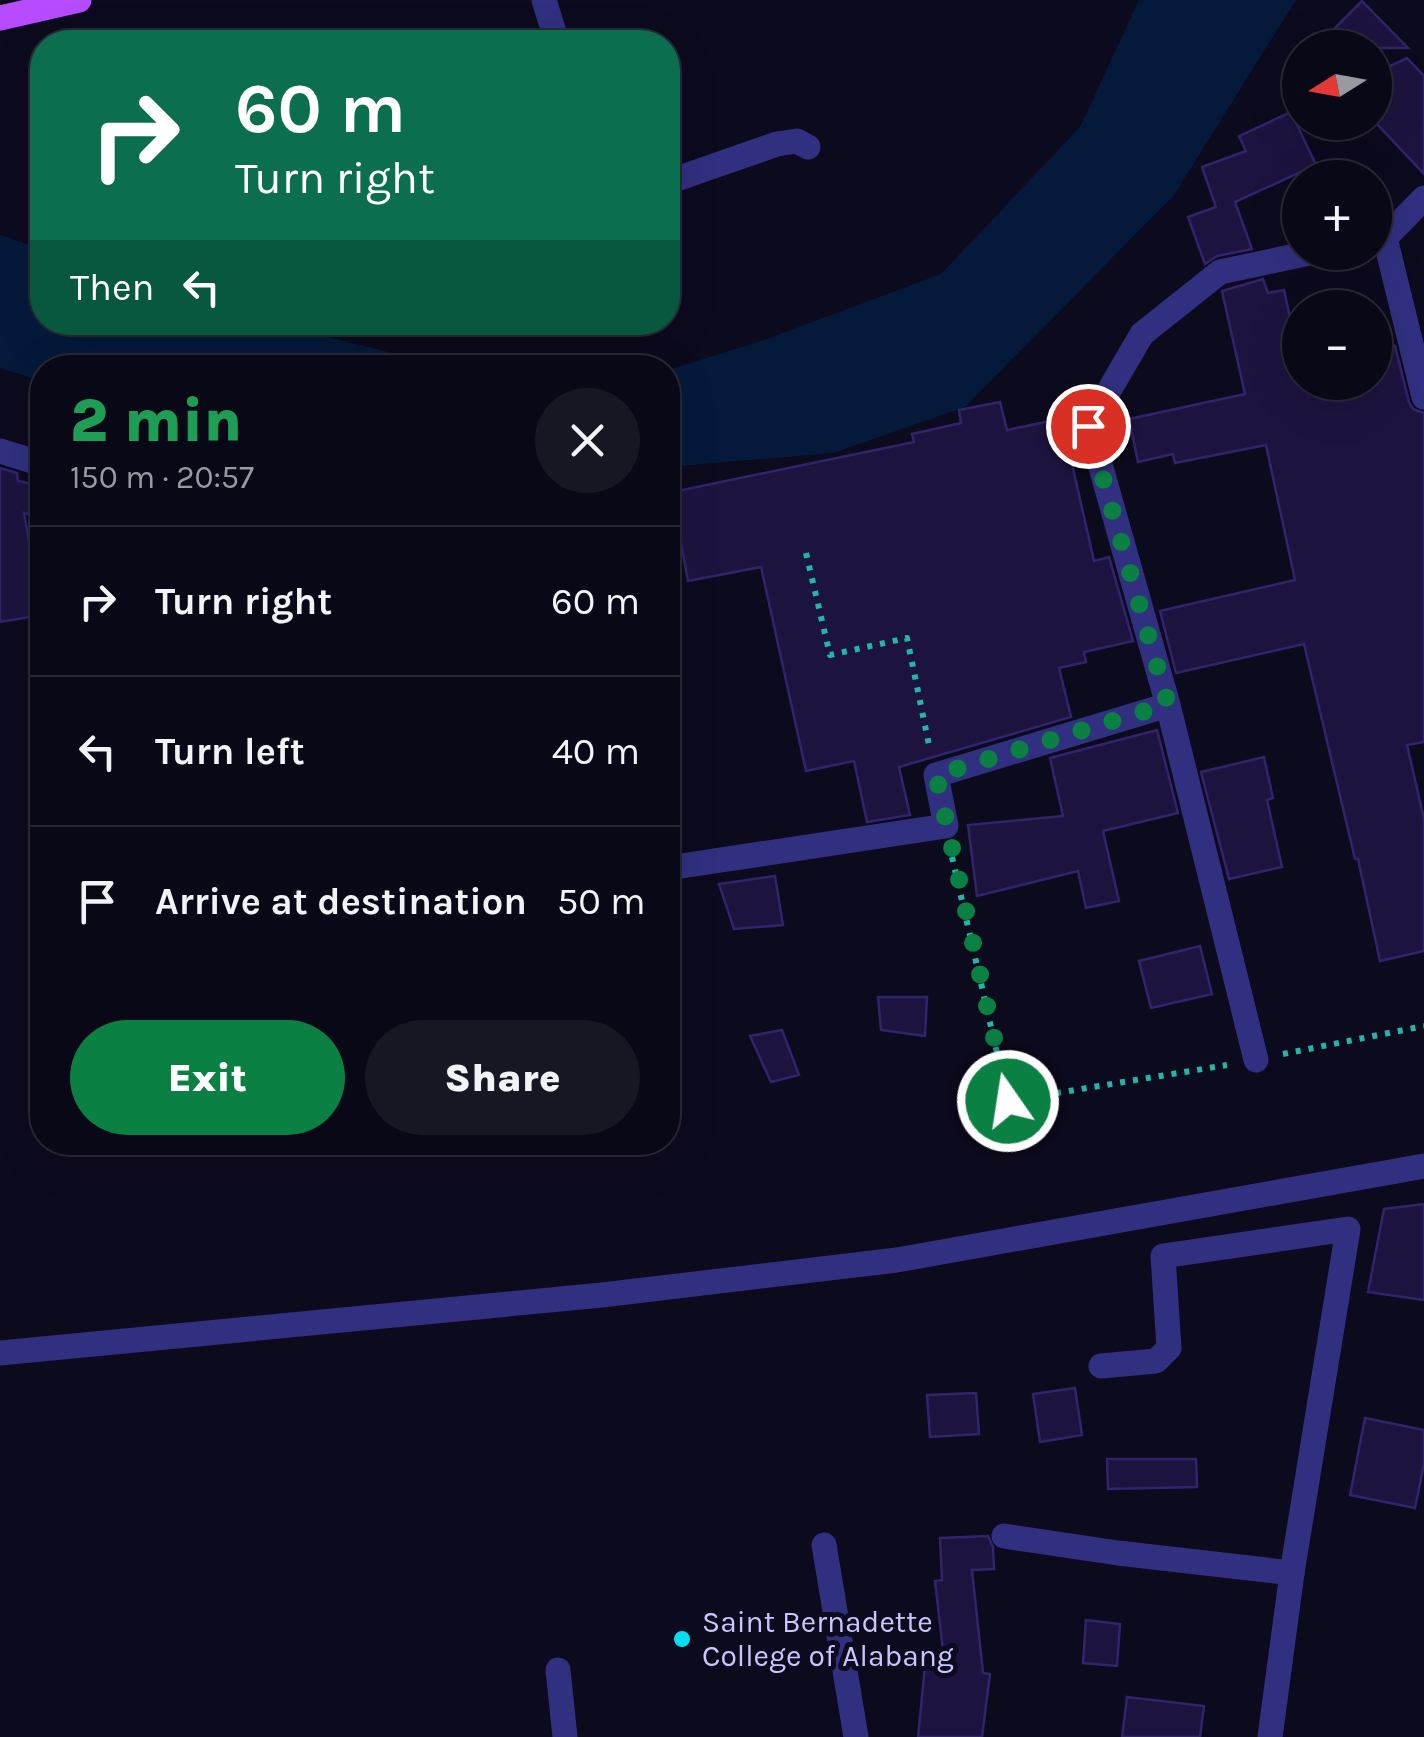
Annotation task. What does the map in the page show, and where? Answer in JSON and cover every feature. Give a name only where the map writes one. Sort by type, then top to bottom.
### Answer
[{"type":"main road","points":[[0,18],[79,0]]},
{"type":"street","points":[[544,0],[553,30]]},
{"type":"street","points":[[680,178],[777,144],[797,142],[808,147]]},
{"type":"street","points":[[1392,228],[1424,198]]},
{"type":"street","points":[[1256,1060],[1168,704],[1088,426],[1142,334],[1220,272],[1282,259]]},
{"type":"street","points":[[1389,270],[1424,397]]},
{"type":"street","points":[[0,451],[30,460]]},
{"type":"street","points":[[680,866],[946,826],[936,775],[1168,704]]},
{"type":"street","points":[[0,1353],[602,1295],[897,1260],[1424,1166]]},
{"type":"street","points":[[1101,1366],[1156,1361],[1169,1348],[1162,1256],[1348,1229],[1292,1573],[1270,1737]]},
{"type":"street","points":[[1004,1536],[1118,1554],[1292,1573]]},
{"type":"street","points":[[824,1545],[856,1737]]},
{"type":"street","points":[[558,1670],[565,1737]]},
{"type":"path","points":[[806,553],[830,655],[907,638],[936,775]]},
{"type":"path","points":[[946,826],[1008,1101],[1256,1060],[1424,1026]]},
{"type":"water","points":[[1139,0],[1296,0],[1174,195],[965,407],[833,453],[680,466],[680,366],[767,339],[941,274],[1080,127]]},
{"type":"water","points":[[0,235],[30,245],[30,335],[320,335],[400,355],[30,355],[30,377],[0,368]]},
{"type":"building","points":[[1362,1],[1390,30],[1333,30]]},
{"type":"building","points":[[1392,32],[1408,48],[1392,48]]},
{"type":"building","points":[[1407,58],[1424,76],[1424,174],[1392,140],[1392,65]]},
{"type":"building","points":[[1282,116],[1282,140],[1304,140],[1314,160],[1282,160],[1282,181],[1235,202],[1252,249],[1217,256],[1205,264],[1188,217],[1216,207],[1202,167],[1246,151],[1239,136]]},
{"type":"building","points":[[1263,279],[1268,293],[1282,290],[1282,400],[1392,400],[1395,346],[1409,402],[1413,409],[1424,413],[1424,742],[1407,745],[1424,819],[1424,951],[1380,961],[1304,644],[1176,673],[1160,611],[1295,580],[1266,445],[1175,463],[1173,454],[1138,462],[1129,419],[1245,394],[1222,291]]},
{"type":"building","points":[[1000,402],[1007,430],[1055,420],[1058,435],[1065,433],[1094,561],[1109,557],[1133,641],[1084,652],[1086,662],[1059,668],[1071,717],[899,767],[910,815],[867,822],[854,761],[806,771],[761,567],[688,581],[680,537],[680,491],[914,442],[912,434],[961,423],[959,410]]},
{"type":"building","points":[[0,468],[17,473],[18,481],[30,484],[30,514],[24,513],[30,547],[30,617],[0,622]]},
{"type":"building","points":[[1157,730],[1178,813],[1103,831],[1119,901],[1086,908],[1078,871],[977,896],[968,825],[1063,816],[1050,758]]},
{"type":"building","points":[[1264,757],[1273,798],[1267,800],[1282,867],[1229,879],[1201,772]]},
{"type":"building","points":[[775,876],[783,925],[734,929],[719,884]]},
{"type":"building","points":[[1200,946],[1212,994],[1151,1008],[1139,961]]},
{"type":"building","points":[[878,997],[927,997],[925,1036],[881,1030]]},
{"type":"building","points":[[782,1030],[799,1075],[771,1082],[750,1036]]},
{"type":"building","points":[[1424,1204],[1424,1300],[1368,1292],[1384,1209]]},
{"type":"building","points":[[1075,1388],[1082,1435],[1040,1442],[1033,1394]]},
{"type":"building","points":[[976,1393],[979,1434],[930,1437],[927,1395]]},
{"type":"building","points":[[1365,1418],[1424,1430],[1424,1464],[1415,1508],[1350,1495]]},
{"type":"building","points":[[1107,1459],[1196,1459],[1197,1487],[1108,1489]]},
{"type":"building","points":[[988,1536],[994,1569],[972,1570],[983,1673],[990,1674],[982,1737],[918,1737],[925,1666],[945,1668],[935,1581],[942,1580],[940,1538]]},
{"type":"building","points":[[1086,1620],[1120,1624],[1117,1666],[1083,1663]]},
{"type":"building","points":[[1127,1697],[1204,1706],[1200,1737],[1122,1737]]},
{"type":"place","name":"Saint Bernadette College of Alabang","points":[[682,1639]]},
{"type":"route","points":[[1008,1101],[936,775],[1168,704],[1088,426]]}]
